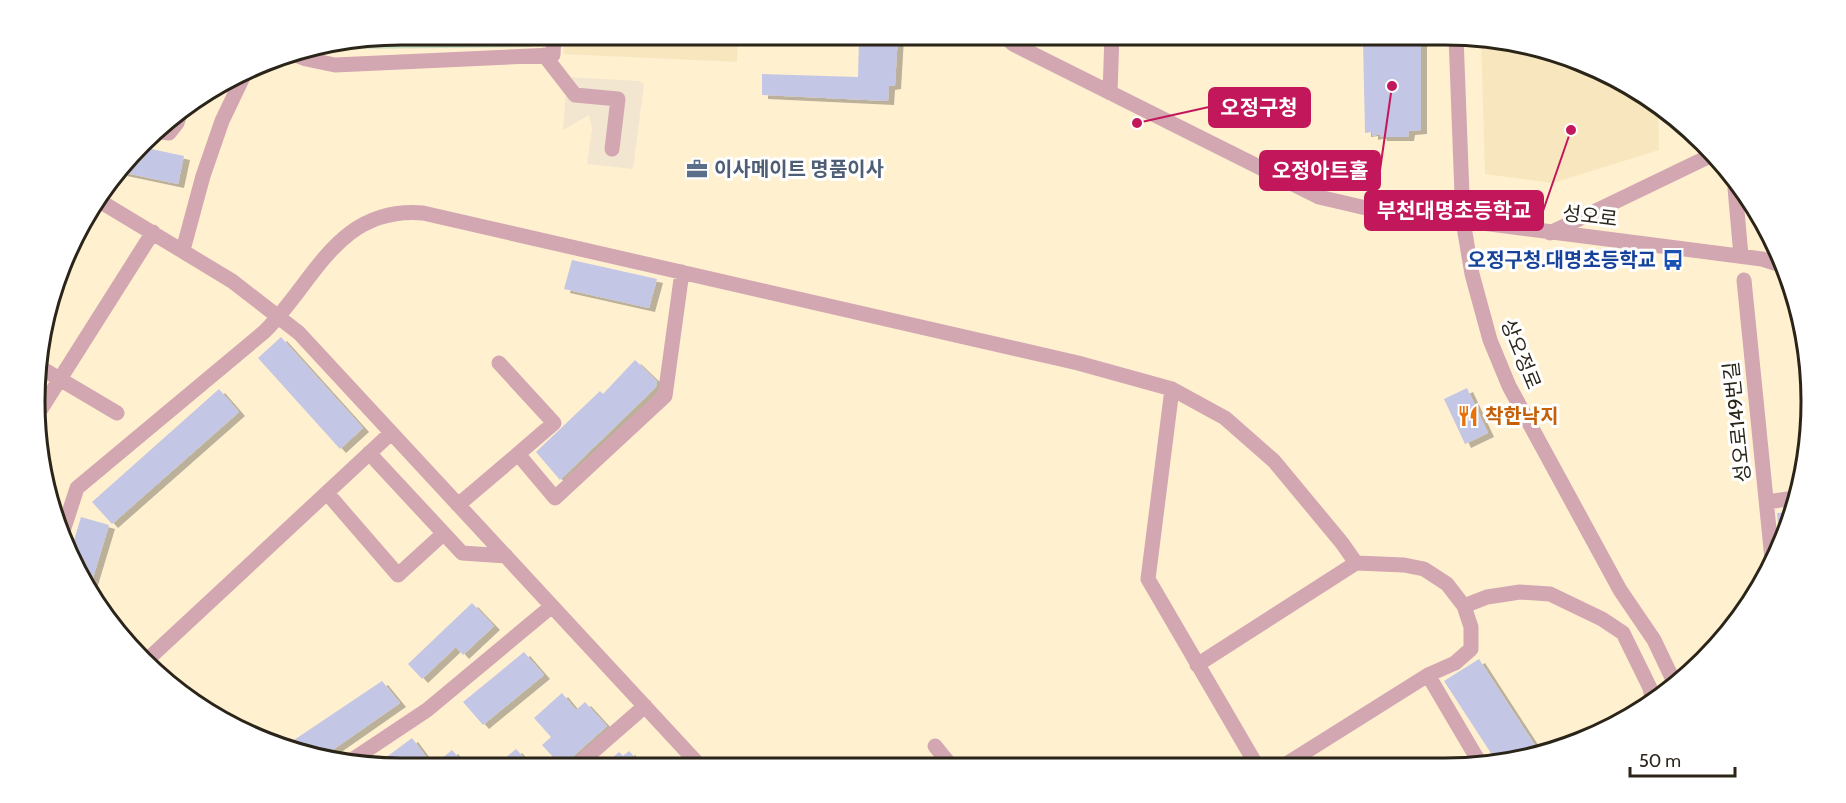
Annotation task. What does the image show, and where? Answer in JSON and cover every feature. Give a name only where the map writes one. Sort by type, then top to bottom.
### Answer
[{"type":"street","points":[[306,58],[335,65],[553,55],[553,45]]},
{"type":"street","name":"성오로","points":[[1015,45],[1319,197],[1366,208],[1741,256],[1773,262]]},
{"type":"street","points":[[1110,93],[1112,45]]},
{"type":"street","name":"상오정로","points":[[1456,46],[1463,221],[1472,274],[1490,340],[1509,386],[1620,590],[1654,640],[1671,677]]},
{"type":"street","points":[[544,55],[575,95],[618,99],[612,149]]},
{"type":"street","points":[[183,250],[222,121],[239,84]]},
{"type":"street","points":[[1550,233],[1706,158]]},
{"type":"street","points":[[1736,196],[1741,256]]},
{"type":"street","points":[[105,204],[232,281],[299,333],[645,706],[689,758]]},
{"type":"street","points":[[66,522],[77,488],[279,317],[316,266],[345,236],[377,217],[405,212],[423,213],[1078,363],[1172,389],[1225,418],[1274,461],[1356,563]]},
{"type":"street","points":[[45,405],[153,232]]},
{"type":"street","points":[[518,454],[555,498],[666,396],[682,272]]},
{"type":"street","name":"성오로149번길","points":[[1744,280],[1771,545]]},
{"type":"street","points":[[458,505],[554,423],[499,363]]},
{"type":"street","points":[[47,371],[117,413]]},
{"type":"street","points":[[1172,389],[1148,579],[1252,758]]},
{"type":"street","points":[[151,656],[392,433]]},
{"type":"street","points":[[369,453],[462,553],[506,556]]},
{"type":"street","points":[[327,493],[398,575],[443,534]]},
{"type":"street","points":[[1767,502],[1787,499]]},
{"type":"street","points":[[1197,665],[1356,563],[1404,565],[1424,569],[1448,584],[1464,606],[1471,627],[1471,649],[1455,663],[1428,675],[1296,758]]},
{"type":"street","points":[[1464,606],[1487,597],[1520,591],[1550,594],[1602,619],[1623,633],[1651,692]]},
{"type":"street","points":[[359,755],[427,710],[552,606]]},
{"type":"street","points":[[1428,675],[1476,756]]},
{"type":"street","points":[[585,758],[645,706]]},
{"type":"street","points":[[935,746],[945,758]]},
{"type":"shaded area","points":[[564,45],[738,45],[737,62],[563,54]]},
{"type":"shaded area","points":[[1481,47],[1537,57],[1581,72],[1623,93],[1658,116],[1659,150],[1553,183],[1485,174]]},
{"type":"shaded area","points":[[567,77],[639,81],[644,84],[633,169],[587,164],[592,129],[589,115],[563,130]]},
{"type":"green space","points":[[402,45],[537,45],[530,47],[350,49]]},
{"type":"building","points":[[859,45],[897,45],[895,85],[889,86],[888,101],[762,95],[762,74],[858,77]]},
{"type":"building","points":[[1363,45],[1421,45],[1421,130],[1409,131],[1408,137],[1381,137],[1380,134],[1372,136],[1372,132],[1365,133]]},
{"type":"building","points":[[149,149],[184,156],[178,184],[127,173]]},
{"type":"building","points":[[572,260],[657,279],[649,308],[564,289]]},
{"type":"building","points":[[281,337],[363,428],[340,449],[258,358]]},
{"type":"building","points":[[635,360],[657,381],[656,387],[560,480],[536,452],[600,391],[603,394]]},
{"type":"building","points":[[1467,388],[1488,433],[1465,444],[1444,399]]},
{"type":"building","points":[[219,389],[239,412],[112,524],[92,502]]},
{"type":"building","points":[[1777,513],[1783,513],[1778,526]]},
{"type":"building","points":[[81,517],[109,525],[93,579],[82,559],[74,541]]},
{"type":"building","points":[[472,603],[494,626],[463,655],[456,647],[422,679],[408,664]]},
{"type":"building","points":[[524,652],[544,675],[483,725],[463,702]]},
{"type":"building","points":[[1479,659],[1536,746],[1492,755],[1444,681]]},
{"type":"building","points":[[382,681],[400,703],[331,751],[293,741]]},
{"type":"building","points":[[562,693],[576,710],[585,702],[607,726],[571,758],[554,758],[542,745],[551,737],[534,718]]},
{"type":"building","points":[[412,738],[427,758],[402,758],[386,757]]},
{"type":"building","points":[[516,749],[524,758],[505,758]]},
{"type":"building","points":[[452,750],[459,758],[442,758]]},
{"type":"building","points":[[629,751],[635,758],[612,758],[619,752],[623,756]]},
{"type":"place","name":"오정아트홀","points":[[1392,86]]},
{"type":"place","name":"오정구청","points":[[1137,123]]},
{"type":"place","name":"부천대명초등학교","points":[[1571,130]]},
{"type":"place","name":"이사메이트 명품이사","points":[[697,169]]},
{"type":"place","name":"오정구청.대명초등학교","points":[[1673,260]]},
{"type":"place","name":"착한낙지","points":[[1468,416]]}]
